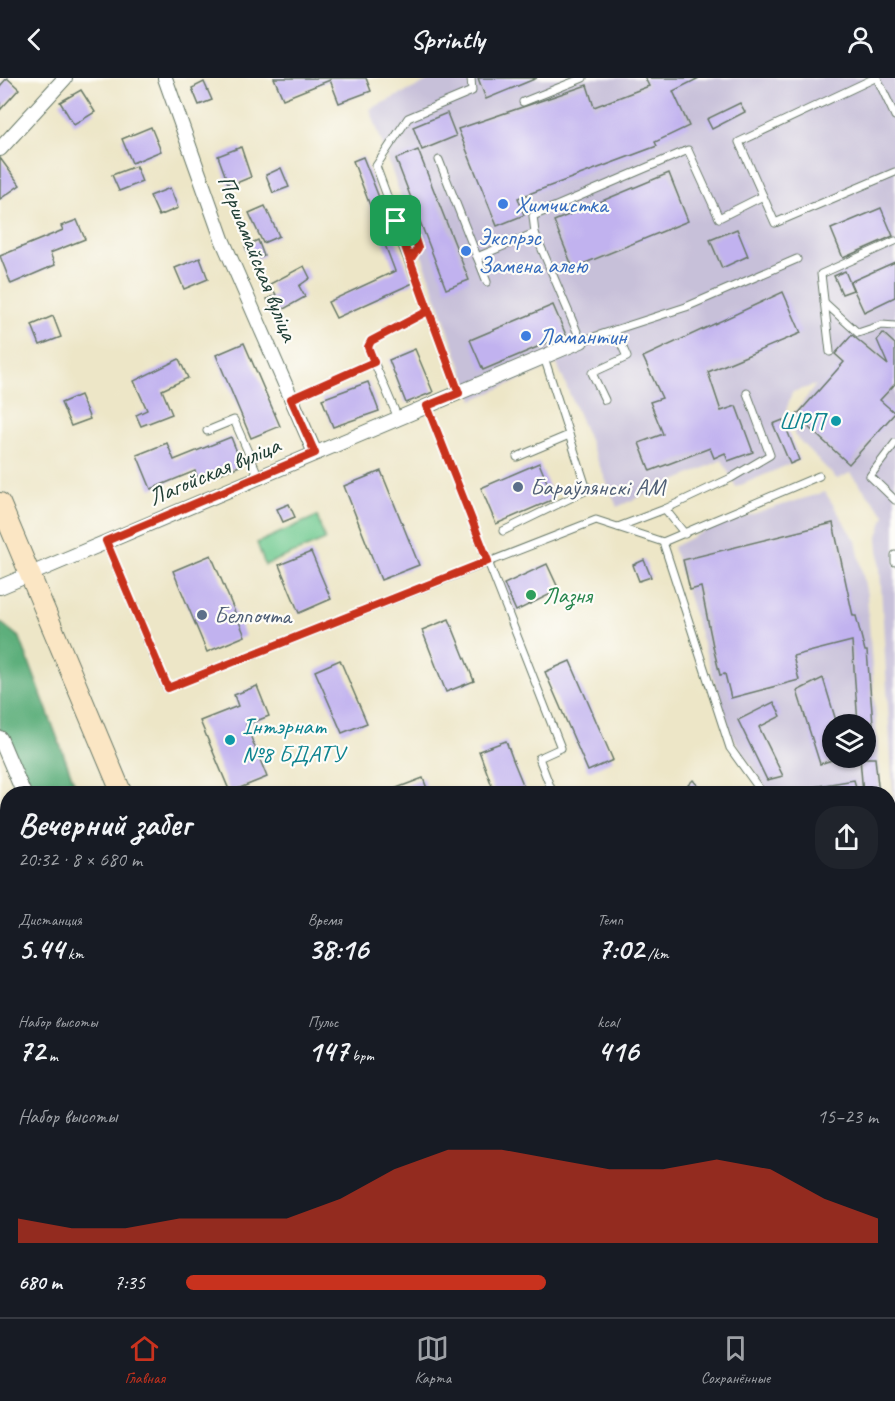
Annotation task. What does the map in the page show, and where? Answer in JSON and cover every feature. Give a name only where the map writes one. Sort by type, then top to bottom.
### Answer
[{"type":"main road","points":[[0,503],[119,786]]},
{"type":"street","points":[[0,149],[65,78]]},
{"type":"street","name":"Першамайская вуліца","points":[[165,78],[222,239],[315,453]]},
{"type":"street","name":"Лагойская вуліца","points":[[0,587],[581,341]]},
{"type":"street","points":[[0,738],[21,786]]},
{"type":"lane","points":[[459,393],[376,166],[408,118],[472,91],[471,78]]},
{"type":"lane","points":[[524,102],[583,78]]},
{"type":"lane","points":[[895,116],[876,78],[739,142],[775,223],[895,172]]},
{"type":"lane","points":[[763,196],[719,218],[688,150],[533,216],[536,233],[581,341],[686,307],[797,259]]},
{"type":"lane","points":[[439,160],[487,282]]},
{"type":"lane","points":[[396,221],[403,219],[409,222],[418,248],[410,260]]},
{"type":"lane","points":[[477,257],[536,233]]},
{"type":"lane","points":[[830,352],[822,274],[895,241]]},
{"type":"lane","points":[[824,301],[858,333],[882,325],[895,326]]},
{"type":"lane","points":[[398,418],[368,347],[371,341],[428,311]]},
{"type":"lane","points":[[605,400],[592,373],[627,357],[615,330]]},
{"type":"lane","points":[[503,531],[587,490],[544,357]]},
{"type":"lane","points":[[291,399],[374,362]]},
{"type":"lane","points":[[618,527],[665,509],[731,478],[770,455],[747,393]]},
{"type":"lane","points":[[427,406],[561,748],[539,758],[549,786]]},
{"type":"lane","points":[[207,431],[234,420],[259,477]]},
{"type":"lane","points":[[517,457],[570,435]]},
{"type":"lane","points":[[895,443],[870,476],[895,500]]},
{"type":"lane","points":[[106,541],[168,688],[596,520],[663,542],[819,476]]},
{"type":"lane","points":[[665,509],[685,534]]},
{"type":"lane","points":[[663,542],[730,748],[756,786]]},
{"type":"lane","points":[[895,555],[895,562]]},
{"type":"shaded area","points":[[435,78],[895,78],[895,786],[893,786],[878,536],[885,515],[850,473],[837,479],[794,435],[793,415],[816,385],[792,392],[783,420],[799,460],[736,487],[722,460],[617,507],[557,364],[473,400],[370,109]]},
{"type":"shaded area","points":[[825,492],[856,541],[867,595],[875,714],[822,714],[822,768],[876,768],[876,722],[881,786],[764,786],[731,734],[673,547],[714,526]]},
{"type":"green space","points":[[317,516],[325,540],[265,565],[257,543]]},
{"type":"green space","points":[[0,622],[20,638],[75,786],[21,786],[0,730]]},
{"type":"building","points":[[7,78],[19,89],[0,110],[0,86]]},
{"type":"building","points":[[274,78],[366,78],[371,91],[339,103],[330,80],[283,99]]},
{"type":"building","points":[[478,78],[537,78],[486,99]]},
{"type":"building","points":[[645,78],[699,78],[673,91],[689,126],[655,142],[657,146],[518,198],[524,215],[497,226],[458,129],[587,85],[594,107],[649,86]]},
{"type":"building","points":[[204,82],[212,100],[199,105],[192,88]]},
{"type":"building","points":[[81,90],[95,112],[74,125],[60,102]]},
{"type":"building","points":[[740,103],[745,112],[712,129],[707,119]]},
{"type":"building","points":[[447,113],[456,136],[422,150],[413,127]]},
{"type":"building","points":[[151,127],[161,151],[132,163],[122,139]]},
{"type":"building","points":[[241,147],[251,177],[229,186],[218,156]]},
{"type":"building","points":[[418,150],[469,280],[446,289],[396,159]]},
{"type":"building","points":[[363,157],[413,283],[336,318],[328,302],[395,271],[353,161]]},
{"type":"building","points":[[0,158],[20,185],[0,199]]},
{"type":"building","points":[[136,166],[142,182],[119,191],[112,175]]},
{"type":"building","points":[[281,168],[289,187],[273,193],[266,175]]},
{"type":"building","points":[[669,173],[688,221],[573,268],[554,221]]},
{"type":"building","points":[[170,188],[178,208],[159,216],[150,196]]},
{"type":"building","points":[[265,206],[279,236],[263,243],[249,213]]},
{"type":"building","points":[[881,208],[893,236],[843,258],[831,229]]},
{"type":"building","points":[[77,220],[85,239],[50,253],[55,265],[11,284],[0,256],[63,230],[61,226]]},
{"type":"building","points":[[737,229],[748,256],[722,268],[710,240]]},
{"type":"building","points":[[258,240],[264,256],[251,261],[245,246]]},
{"type":"building","points":[[200,258],[208,279],[184,289],[175,268]]},
{"type":"building","points":[[895,262],[895,297],[864,312],[850,282]]},
{"type":"building","points":[[304,266],[310,278],[299,286],[305,297],[275,314],[267,299],[276,295],[270,284]]},
{"type":"building","points":[[845,271],[853,290],[842,294],[834,276]]},
{"type":"building","points":[[783,292],[801,333],[708,372],[721,411],[736,406],[753,452],[728,461],[725,453],[714,458],[710,448],[650,471],[639,443],[663,434],[650,402],[662,398],[643,357]]},
{"type":"building","points":[[553,305],[566,335],[483,370],[470,340]]},
{"type":"building","points":[[53,316],[61,337],[40,345],[32,325]]},
{"type":"building","points":[[883,333],[895,344],[895,384],[880,400],[895,413],[849,464],[796,416],[844,362],[835,354],[852,335],[888,365],[877,340]]},
{"type":"building","points":[[244,343],[280,426],[251,438],[216,355]]},
{"type":"building","points":[[415,349],[433,392],[406,403],[389,360]]},
{"type":"building","points":[[179,359],[188,378],[162,390],[172,414],[141,426],[136,415],[147,410],[134,381]]},
{"type":"building","points":[[368,382],[379,411],[333,427],[322,399]]},
{"type":"building","points":[[80,395],[90,419],[71,426],[61,403]]},
{"type":"building","points":[[783,420],[799,460],[790,464],[773,424]]},
{"type":"building","points":[[231,437],[242,465],[199,482],[195,471],[151,489],[137,455],[167,443],[174,460]]},
{"type":"building","points":[[539,463],[554,499],[496,524],[481,488]]},
{"type":"building","points":[[381,471],[419,565],[381,580],[344,486]]},
{"type":"building","points":[[289,504],[295,517],[283,522],[277,509]]},
{"type":"building","points":[[833,523],[853,616],[856,616],[865,651],[867,651],[872,714],[857,714],[852,641],[793,656],[799,680],[731,698],[725,674],[720,675],[701,587],[690,590],[683,560]]},
{"type":"building","points":[[311,552],[331,599],[299,613],[279,565]]},
{"type":"building","points":[[211,555],[245,636],[207,652],[173,571]]},
{"type":"building","points":[[644,560],[651,577],[639,581],[633,565]]},
{"type":"building","points":[[547,564],[559,590],[516,611],[504,584]]},
{"type":"building","points":[[449,619],[474,681],[446,692],[422,630]]},
{"type":"building","points":[[340,660],[367,723],[342,733],[315,671]]},
{"type":"building","points":[[570,661],[613,760],[588,771],[545,672]]},
{"type":"building","points":[[823,678],[834,714],[822,714],[822,763],[820,764],[797,691]]},
{"type":"building","name":"Інтэрнат №8 БДАТУ","points":[[257,686],[269,716],[246,725],[267,777],[245,786],[227,786],[200,721],[238,706],[234,695]]},
{"type":"building","points":[[774,702],[781,716],[759,727],[783,776],[767,780],[738,720]]},
{"type":"building","points":[[506,741],[524,786],[492,786],[479,751]]},
{"type":"building","points":[[876,767],[878,786],[862,786],[861,768]]},
{"type":"building","points":[[423,778],[426,786],[402,786]]},
{"type":"building","points":[[693,780],[698,786],[687,786]]},
{"type":"building","points":[[854,780],[856,786],[819,786]]},
{"type":"place","name":"Химчистка","points":[[503,204]]},
{"type":"place","name":"Экспрэс Замена алею","points":[[466,251]]},
{"type":"place","name":"Ламантин","points":[[526,336]]},
{"type":"place","name":"ШРП","points":[[836,421]]},
{"type":"place","name":"Бараўлянскі АМ","points":[[518,487]]},
{"type":"place","name":"Лазня","points":[[531,595]]},
{"type":"place","name":"Белпочта","points":[[202,615]]},
{"type":"place","name":"Інтэрнат №8 БДАТУ","points":[[230,740]]},
{"type":"route","points":[[403,219],[409,222],[418,248],[410,260],[459,393],[427,406],[488,561],[168,688],[106,541],[315,453],[291,399],[374,362],[368,347],[371,341],[428,311],[396,221],[403,219]]}]
